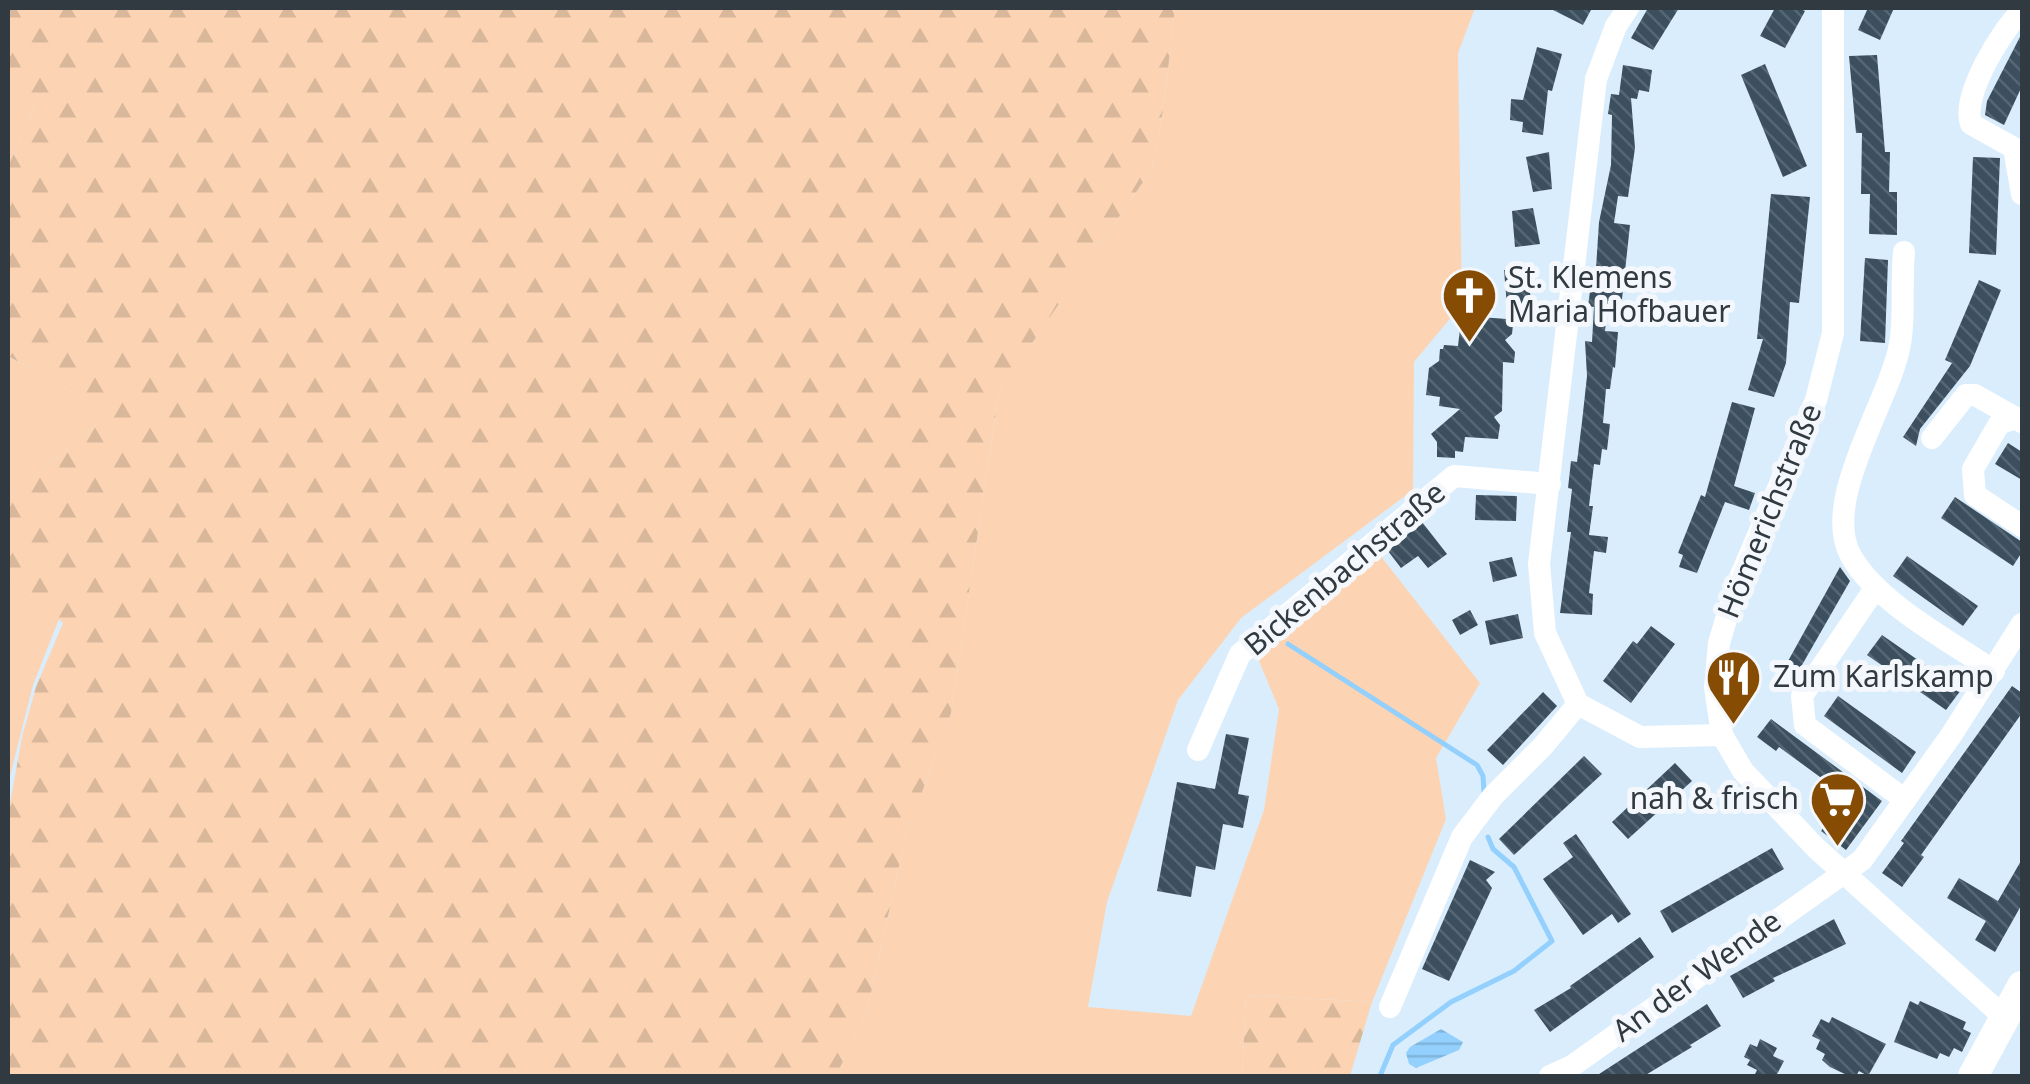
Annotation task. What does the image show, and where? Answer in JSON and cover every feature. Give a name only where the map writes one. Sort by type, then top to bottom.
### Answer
[{"type":"main road","points":[[1972,1076],[2022,986]]},
{"type":"street","points":[[1628,8],[1616,26],[1596,79],[1539,564],[1544,633],[1578,704],[1640,737],[1722,735]]},
{"type":"street","name":"Hömerichstraße","points":[[1833,8],[1832,333],[1816,400],[1735,589],[1719,643],[1715,687],[1722,735],[1743,771],[1842,874],[2004,1017]]},
{"type":"street","points":[[2022,11],[2004,29],[1967,114],[1970,124],[2014,148],[2022,194]]},
{"type":"street","points":[[1904,252],[1900,344],[1848,484],[1844,526],[1850,555],[1876,587],[1994,671]]},
{"type":"street","points":[[1932,438],[1966,395],[1975,395],[2019,420]]},
{"type":"street","points":[[2019,420],[1999,424],[1973,470],[1976,495],[2022,526]]},
{"type":"street","name":"Bickenbachstraße","points":[[1198,750],[1240,654],[1454,476],[1550,484]]},
{"type":"street","points":[[1876,587],[1802,696],[1805,725],[1905,800]]},
{"type":"street","name":"An der Wende","points":[[1550,1076],[1572,1066],[1862,860],[1994,671],[2022,624]]},
{"type":"street","points":[[1390,1007],[1462,837],[1493,796],[1578,704]]},
{"type":"green space","points":[[8,8],[1175,8],[1152,169],[999,391],[951,713],[905,839],[867,1011],[836,1076],[8,1076],[8,815],[36,687],[63,623],[8,576],[8,499],[110,413],[8,356],[8,167],[34,107],[8,86]]},
{"type":"green space","points":[[1175,8],[1475,8],[1458,53],[1462,304],[1414,362],[1413,490],[1241,618],[1178,700],[1107,902],[1088,1007],[1191,1016],[1264,810],[1279,709],[1256,654],[1379,554],[1480,683],[1436,758],[1446,819],[1372,1002],[1246,995],[1242,1076],[836,1076],[867,1011],[905,839],[951,713],[999,391],[1152,169]]},
{"type":"green space","points":[[8,86],[34,107],[8,167]]},
{"type":"green space","points":[[8,356],[110,413],[8,499]]},
{"type":"green space","points":[[8,576],[59,619],[33,685],[8,784]]},
{"type":"green space","points":[[1246,995],[1372,1002],[1350,1076],[1242,1076]]},
{"type":"water","points":[[1441,1029],[1463,1042],[1459,1050],[1416,1068],[1409,1064],[1406,1053],[1410,1047]]},
{"type":"building","points":[[1549,8],[1592,8],[1583,25]]},
{"type":"building","points":[[1648,8],[1679,8],[1653,50],[1631,38]]},
{"type":"building","points":[[1775,8],[1805,11],[1785,48],[1760,36]]},
{"type":"building","points":[[1868,8],[1894,8],[1880,40],[1858,30]]},
{"type":"building","points":[[2022,33],[2022,86],[2004,125],[1985,115],[1987,101]]},
{"type":"building","points":[[1537,47],[1562,54],[1552,91],[1548,90],[1543,135],[1522,132],[1523,122],[1510,120],[1511,99],[1523,100]]},
{"type":"building","points":[[1877,55],[1885,152],[1890,152],[1889,192],[1897,192],[1897,235],[1869,234],[1870,194],[1861,194],[1862,133],[1856,133],[1849,56]]},
{"type":"building","points":[[1765,64],[1807,166],[1783,177],[1741,75]]},
{"type":"building","points":[[1623,65],[1652,70],[1649,92],[1639,90],[1637,99],[1631,98],[1635,148],[1628,197],[1618,196],[1614,223],[1630,225],[1622,299],[1608,301],[1605,331],[1618,332],[1603,423],[1610,424],[1607,450],[1602,449],[1600,465],[1594,464],[1589,506],[1593,506],[1589,535],[1608,537],[1606,553],[1594,551],[1589,593],[1593,594],[1592,615],[1560,613],[1571,532],[1567,532],[1571,461],[1577,462],[1587,376],[1585,341],[1592,342],[1594,307],[1588,306],[1591,284],[1595,284],[1599,222],[1611,165],[1612,115],[1608,114],[1611,94],[1619,95]]},
{"type":"building","points":[[1549,152],[1552,189],[1533,192],[1526,157]]},
{"type":"building","points":[[1973,157],[2000,158],[1996,255],[1969,253]]},
{"type":"building","points":[[1771,194],[1810,197],[1799,303],[1790,302],[1786,363],[1774,397],[1748,390],[1763,339],[1757,339]]},
{"type":"building","points":[[1533,208],[1540,244],[1515,247],[1512,211]]},
{"type":"building","points":[[1865,258],[1888,260],[1885,343],[1860,341]]},
{"type":"building","points":[[1528,268],[1531,304],[1507,306],[1504,270]]},
{"type":"building","points":[[1979,280],[2001,290],[1970,366],[1920,429],[1916,446],[1903,437],[1952,363],[1945,360]]},
{"type":"building","points":[[1479,317],[1507,319],[1513,325],[1512,334],[1505,340],[1515,352],[1514,363],[1503,362],[1502,411],[1494,417],[1500,425],[1498,439],[1465,437],[1463,452],[1455,451],[1455,458],[1437,457],[1437,442],[1431,434],[1460,409],[1439,406],[1440,397],[1426,395],[1429,368],[1439,361],[1444,345],[1458,346],[1461,320],[1478,321]]},
{"type":"building","points":[[1732,402],[1755,408],[1734,486],[1755,493],[1749,510],[1725,502],[1697,573],[1679,567],[1683,555],[1678,553],[1701,495],[1705,497]]},
{"type":"building","points":[[2008,443],[2022,452],[2022,480],[1995,464]]},
{"type":"building","points":[[1476,495],[1517,496],[1516,521],[1475,520]]},
{"type":"building","points":[[1955,497],[2022,542],[2022,552],[2013,566],[1941,518]]},
{"type":"building","points":[[1422,522],[1447,554],[1428,568],[1418,556],[1401,568],[1388,551]]},
{"type":"building","points":[[1907,556],[1978,606],[1963,626],[1893,576]]},
{"type":"building","points":[[1512,557],[1517,576],[1493,582],[1489,562]]},
{"type":"building","points":[[1840,567],[1850,581],[1794,679],[1782,672]]},
{"type":"building","points":[[1470,610],[1478,625],[1460,635],[1452,620]]},
{"type":"building","points":[[1518,614],[1523,638],[1490,645],[1485,621]]},
{"type":"building","points":[[1651,626],[1675,644],[1631,703],[1603,681],[1633,641],[1637,644]]},
{"type":"building","points":[[1882,635],[1961,690],[1946,710],[1867,655]]},
{"type":"building","points":[[2012,686],[2022,693],[2022,713],[1902,887],[1882,873]]},
{"type":"building","points":[[1543,692],[1557,706],[1503,765],[1487,750]]},
{"type":"building","points":[[1838,696],[1916,752],[1902,773],[1824,716]]},
{"type":"building","points":[[1771,719],[1882,801],[1846,850],[1821,831],[1846,796],[1779,747],[1776,751],[1757,737]]},
{"type":"building","points":[[1226,734],[1249,738],[1238,794],[1249,796],[1243,828],[1223,824],[1215,870],[1196,866],[1191,897],[1157,891],[1177,782],[1215,789]]},
{"type":"building","points":[[1584,756],[1602,774],[1514,855],[1499,839]]},
{"type":"building","points":[[1675,763],[1692,781],[1628,839],[1612,822]]},
{"type":"building","points":[[1576,834],[1631,914],[1618,923],[1612,914],[1583,935],[1543,879],[1573,857],[1563,843]]},
{"type":"building","points":[[1772,848],[1784,869],[1672,933],[1660,911]]},
{"type":"building","points":[[2022,859],[2022,904],[1995,952],[1975,940],[1986,921],[1947,898],[1959,878],[1998,901]]},
{"type":"building","points":[[1470,860],[1495,872],[1486,880],[1492,888],[1449,981],[1422,969]]},
{"type":"building","points":[[1834,919],[1846,944],[1773,978],[1775,981],[1743,998],[1730,976]]},
{"type":"building","points":[[1640,937],[1654,957],[1550,1032],[1534,1010]]},
{"type":"building","points":[[1910,1001],[1918,1005],[1920,1001],[1966,1022],[1963,1029],[1971,1033],[1962,1052],[1954,1048],[1949,1057],[1940,1053],[1937,1059],[1894,1042]]},
{"type":"building","points":[[1707,1004],[1721,1026],[1692,1047],[1644,1076],[1596,1076]]},
{"type":"building","points":[[1832,1017],[1886,1044],[1868,1076],[1859,1071],[1856,1076],[1849,1076],[1822,1060],[1825,1054],[1816,1049],[1820,1040],[1812,1036],[1821,1019],[1829,1023]]},
{"type":"building","points":[[1760,1039],[1777,1048],[1773,1056],[1784,1061],[1776,1076],[1754,1076],[1757,1070],[1747,1065],[1750,1060],[1744,1057],[1750,1044],[1757,1047]]},
{"type":"waterway","points":[[1288,644],[1477,765],[1483,776],[1484,792]]},
{"type":"waterway","points":[[1380,1076],[1393,1045],[1451,1002],[1514,971],[1552,941],[1514,867],[1493,849],[1488,837]]},
{"type":"place","name":"St. Klemens Maria Hofbauer","points":[[1469,344]]},
{"type":"place","name":"Zum Karlskamp","points":[[1734,726]]},
{"type":"place","name":"nah & frisch","points":[[1838,848]]}]
